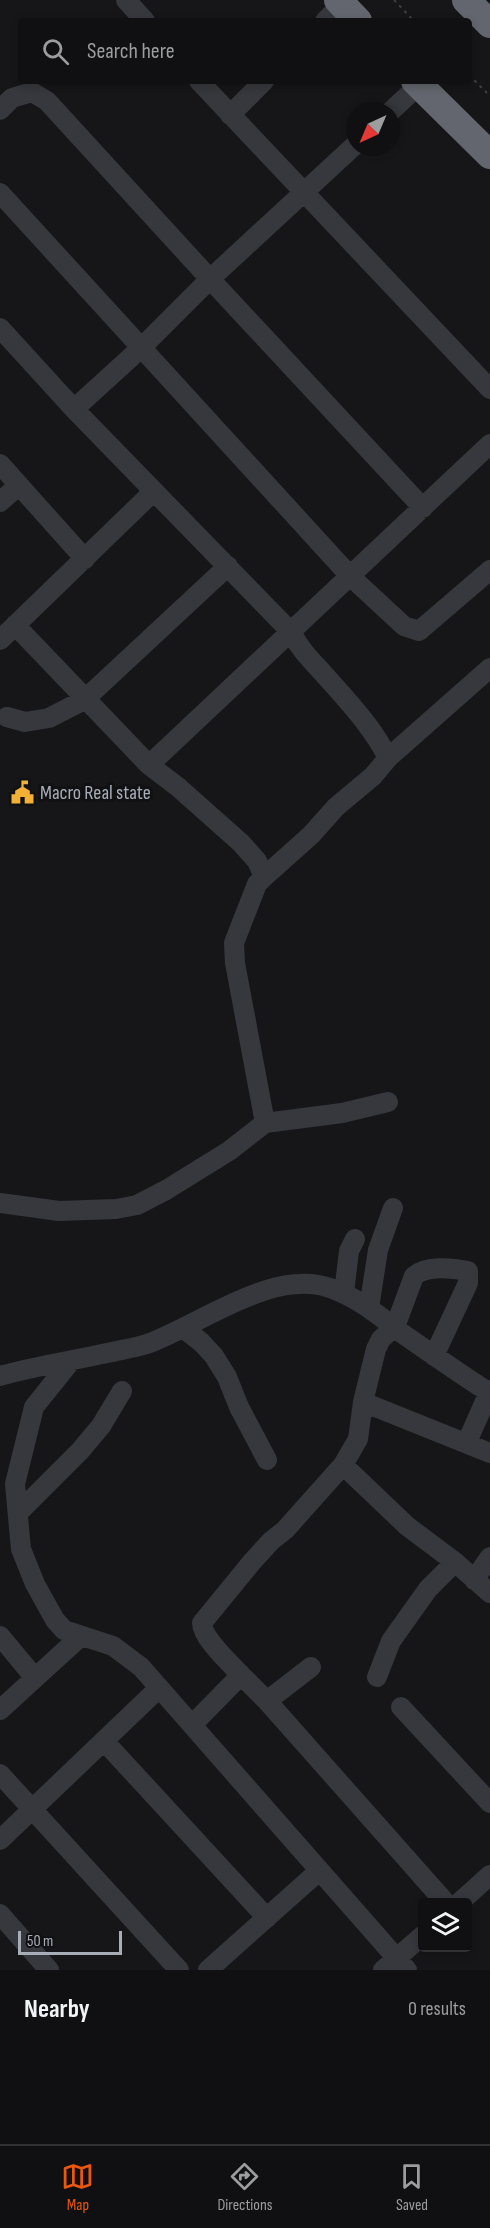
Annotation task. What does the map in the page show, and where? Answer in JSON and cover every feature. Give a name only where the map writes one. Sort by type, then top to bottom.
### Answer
[{"type":"highway","points":[[466,0],[490,24]]},
{"type":"highway","points":[[418,84],[490,155]]},
{"type":"street","points":[[126,0],[142,18]]},
{"type":"street","points":[[202,84],[490,388]]},
{"type":"street","points":[[230,115],[261,84]]},
{"type":"street","points":[[399,102],[416,84]]},
{"type":"street","points":[[0,110],[12,98],[32,92],[47,101],[423,508]]},
{"type":"street","points":[[74,410],[141,348],[210,279],[346,153]]},
{"type":"street","points":[[0,193],[351,577],[404,626],[419,631],[490,570]]},
{"type":"street","points":[[0,328],[74,410],[291,632],[304,654],[321,670],[365,723],[388,758]]},
{"type":"street","points":[[149,765],[490,444]]},
{"type":"street","points":[[0,464],[85,558]]},
{"type":"street","points":[[0,502],[19,485]]},
{"type":"street","points":[[0,640],[154,491]]},
{"type":"street","points":[[7,717],[25,722],[49,718],[84,700],[228,566]]},
{"type":"street","points":[[15,625],[84,700],[149,765],[178,787],[241,843],[257,861],[264,877]]},
{"type":"street","points":[[266,1123],[235,963],[234,943],[257,884],[311,835],[336,807],[373,776],[388,758],[490,668]]},
{"type":"street","points":[[0,1203],[59,1211],[116,1209],[137,1204],[166,1190],[229,1151],[266,1123],[342,1113],[388,1102]]},
{"type":"street","points":[[369,1308],[378,1250],[393,1208]]},
{"type":"street","points":[[344,1293],[349,1251],[355,1239]]},
{"type":"street","points":[[434,1356],[468,1283],[468,1271],[437,1269],[419,1272],[414,1276],[394,1327],[381,1340],[376,1349],[363,1402],[358,1439],[343,1466],[258,1556],[202,1623],[202,1629],[211,1642],[267,1701],[441,1898]]},
{"type":"street","points":[[0,1376],[146,1344],[244,1298],[269,1289],[315,1285],[344,1293],[369,1308],[434,1356],[490,1391],[466,1442]]},
{"type":"street","points":[[183,1328],[201,1342],[223,1370],[267,1460]]},
{"type":"street","points":[[70,1361],[34,1407],[15,1484],[21,1549],[35,1584],[55,1620],[64,1630],[113,1646],[141,1667],[319,1871],[395,1966],[418,1941]]},
{"type":"street","points":[[18,1513],[80,1451],[100,1426],[122,1391]]},
{"type":"street","points":[[363,1402],[490,1453]]},
{"type":"street","points":[[343,1466],[407,1526],[490,1593]]},
{"type":"street","points":[[474,1580],[490,1557]]},
{"type":"street","points":[[376,1677],[391,1641],[428,1589],[454,1562]]},
{"type":"street","points":[[0,1636],[35,1678]]},
{"type":"street","points":[[0,1710],[81,1636]]},
{"type":"street","points":[[267,1701],[311,1667]]},
{"type":"street","points":[[193,1724],[241,1675]]},
{"type":"street","points":[[0,1840],[159,1688]]},
{"type":"street","points":[[401,1707],[490,1803]]},
{"type":"street","points":[[104,1741],[267,1918]]},
{"type":"street","points":[[0,1774],[179,1970]]},
{"type":"street","points":[[208,1970],[319,1871]]},
{"type":"street","points":[[464,1898],[490,1875]]},
{"type":"street","points":[[0,1914],[49,1970]]},
{"type":"path","points":[[394,0],[411,18]]},
{"type":"path","points":[[472,78],[490,96]]},
{"type":"place","name":"Macro Real state","points":[[22,793]]}]
